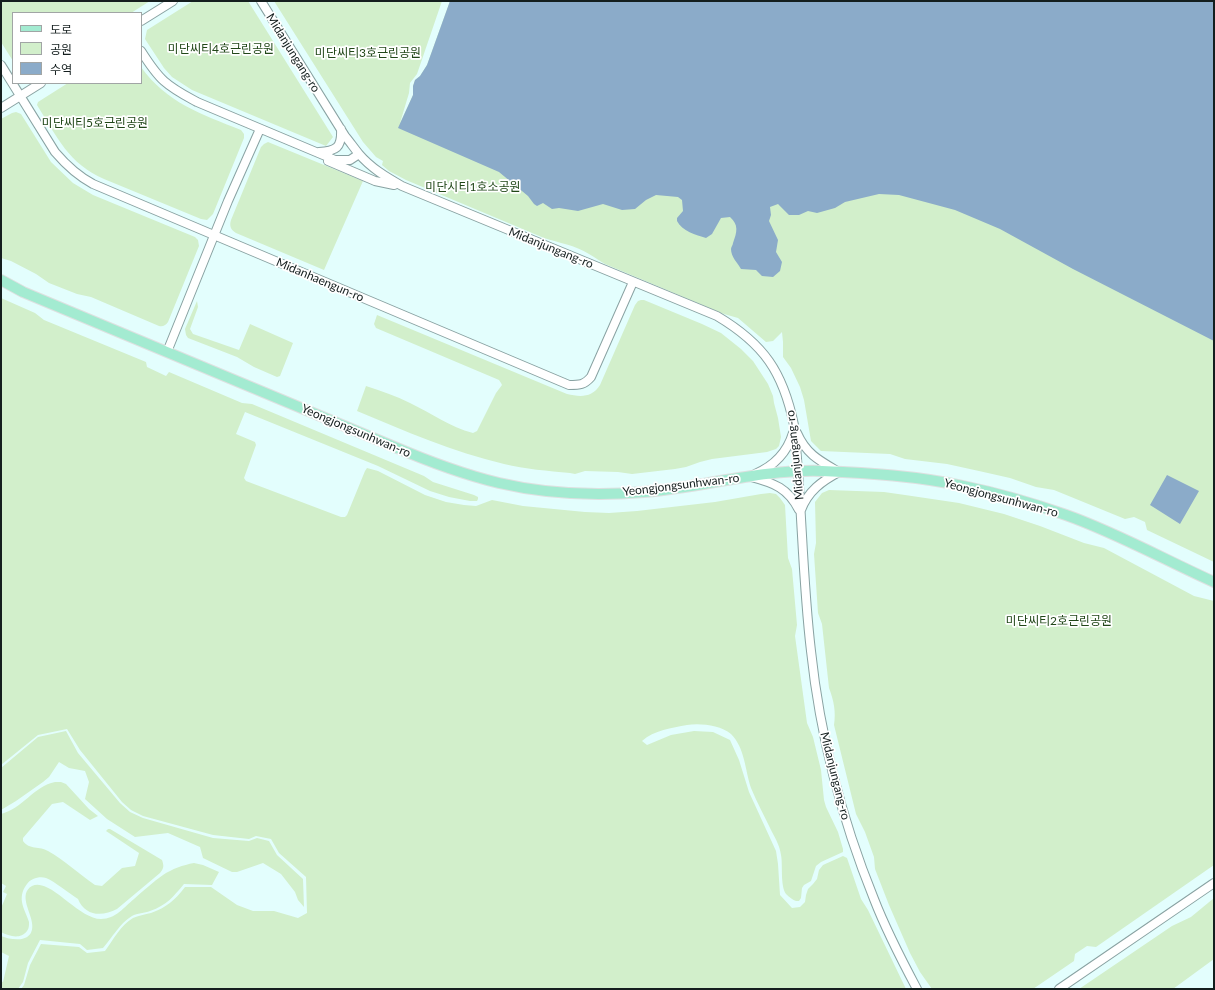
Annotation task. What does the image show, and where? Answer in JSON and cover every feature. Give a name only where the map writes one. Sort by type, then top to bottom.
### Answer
[{"type":"main road","name":"Yeongjongsunhwan-ro","points":[[1,280],[23,292],[434,463],[466,474],[500,483],[567,492],[605,494],[681,488],[748,476],[798,472],[839,472],[887,475],[937,481],[987,492],[1067,515],[1107,531],[1214,582]]},
{"type":"street","points":[[142,20],[172,1]]},
{"type":"street","name":"Midanjungang-ro","points":[[261,1],[340,128],[359,154],[386,178],[402,186],[717,316],[732,325],[748,338],[761,351],[773,367],[782,384],[789,403],[794,428],[804,576],[811,652],[817,697],[829,755],[841,803],[874,900],[893,943],[917,989]]},
{"type":"street","points":[[142,53],[152,68],[164,82],[197,102],[334,160],[350,160],[359,154]]},
{"type":"street","name":"Midanhaengun-ro","points":[[1,65],[12,83]]},
{"type":"street","name":"Midanhaengun-ro","points":[[13,84],[55,152],[66,165],[80,177],[108,191],[569,385],[579,385],[586,382],[591,377],[633,282]]},
{"type":"street","points":[[1,108],[39,84]]},
{"type":"street","points":[[314,152],[330,151],[337,148],[340,143],[340,128]]},
{"type":"street","points":[[167,352],[214,235],[260,129]]},
{"type":"street","points":[[314,152],[330,162],[375,181],[402,186]]},
{"type":"street","points":[[794,428],[807,451],[839,472],[817,486],[807,498],[800,512]]},
{"type":"street","points":[[748,476],[761,471],[778,459],[786,450],[794,428]]},
{"type":"street","points":[[748,476],[775,484],[781,488],[792,498],[800,512]]},
{"type":"street","points":[[1059,989],[1214,883]]},
{"type":"green space","points":[[1,1],[150,1],[133,12],[12,12],[12,59],[1,42]]},
{"type":"green space","name":"미단씨티4호근린공원","points":[[193,1],[248,1],[333,137],[326,146],[192,90],[172,77],[164,68],[145,39],[147,30]]},
{"type":"green space","points":[[274,1],[442,1],[417,74],[410,83],[409,93],[400,123],[413,95],[415,80],[420,76],[427,65],[450,1],[1214,1],[1214,562],[1147,530],[1145,522],[1134,517],[1125,519],[1054,490],[1036,487],[1010,478],[979,471],[947,464],[905,459],[890,454],[821,451],[811,441],[804,400],[800,387],[791,368],[783,357],[782,332],[773,341],[766,342],[738,318],[724,314],[605,264],[578,248],[544,238],[406,180],[389,171],[382,165],[383,161],[376,157],[363,142]]},
{"type":"green space","name":"미단씨티5호근린공원","points":[[142,68],[162,90],[174,99],[199,113],[241,130],[244,134],[244,138],[213,214],[207,220],[201,219],[104,179],[82,166],[58,139],[37,105],[38,102],[66,84],[142,84]]},
{"type":"green space","points":[[16,112],[21,114],[51,162],[73,183],[93,195],[195,237],[198,240],[199,246],[168,322],[165,325],[159,326],[91,297],[77,294],[49,283],[36,274],[11,261],[1,258],[1,119]]},
{"type":"green space","points":[[268,142],[363,181],[324,270],[236,233],[231,228],[231,220],[261,147]]},
{"type":"green space","points":[[1,298],[35,313],[44,320],[146,362],[147,367],[166,376],[169,372],[242,403],[252,404],[424,476],[433,482],[478,497],[477,501],[470,501],[449,497],[430,491],[378,466],[245,412],[236,434],[255,442],[256,445],[244,478],[246,481],[341,517],[345,517],[347,515],[367,468],[378,471],[425,495],[446,502],[476,506],[492,500],[523,506],[609,513],[715,502],[761,494],[776,494],[785,505],[788,558],[792,569],[797,625],[795,636],[807,723],[813,737],[821,770],[824,800],[838,832],[843,852],[821,862],[816,866],[811,881],[802,888],[801,898],[799,901],[794,900],[786,894],[784,890],[782,880],[782,859],[779,846],[758,805],[751,788],[742,752],[731,734],[716,727],[692,724],[669,728],[652,734],[642,741],[647,745],[671,735],[694,731],[713,732],[730,740],[739,760],[749,792],[776,851],[780,895],[792,908],[800,907],[805,902],[808,889],[817,879],[819,870],[823,865],[843,856],[847,858],[861,899],[868,910],[906,989],[21,989],[24,985],[30,965],[41,944],[79,947],[87,953],[105,951],[129,921],[133,918],[151,913],[166,906],[174,900],[185,887],[211,887],[237,905],[253,911],[274,911],[298,918],[307,913],[306,877],[279,853],[271,839],[256,836],[249,839],[213,835],[143,816],[131,810],[122,802],[80,750],[67,729],[38,735],[1,765]]},
{"type":"green space","points":[[641,300],[721,333],[753,361],[768,384],[773,396],[781,437],[779,446],[776,449],[767,452],[712,459],[675,469],[632,474],[585,471],[575,474],[520,467],[485,459],[429,440],[357,411],[366,386],[399,398],[448,424],[473,433],[477,431],[496,393],[502,385],[499,380],[376,328],[374,324],[377,315],[567,394],[585,396],[593,392],[600,385],[635,305]]},
{"type":"green space","points":[[197,301],[198,307],[190,329],[193,334],[239,350],[250,324],[293,343],[280,376],[277,377],[254,367],[237,357],[188,338],[185,329]]},
{"type":"green space","name":"미단씨티2호근린공원","points":[[829,490],[884,492],[959,503],[1004,514],[1084,543],[1104,548],[1194,596],[1214,601],[1214,865],[1096,947],[1087,946],[1075,954],[1074,961],[1033,989],[932,989],[920,972],[910,953],[889,905],[875,869],[874,857],[865,832],[856,814],[834,725],[834,706],[829,688],[822,624],[818,613],[814,554],[816,543],[815,502],[822,493]]},
{"type":"green space","points":[[66,731],[78,753],[120,803],[130,812],[143,818],[213,838],[249,841],[257,838],[269,841],[277,855],[303,879],[304,907],[281,874],[263,863],[237,872],[232,872],[203,858],[200,847],[168,833],[135,837],[107,819],[85,799],[89,782],[85,771],[69,768],[59,762],[49,777],[43,782],[1,810],[1,768],[38,737]]},
{"type":"green space","points":[[55,782],[66,784],[89,809],[98,816],[90,820],[63,802],[52,804],[23,838],[25,844],[48,851],[95,885],[102,886],[122,868],[135,866],[139,853],[106,831],[110,829],[162,860],[163,868],[160,873],[117,909],[100,914],[89,912],[81,905],[78,899],[46,878],[41,877],[33,879],[26,886],[22,897],[29,922],[28,929],[21,936],[7,935],[1,932],[1,908],[7,894],[3,892],[6,886],[1,883],[1,814],[15,807],[41,788]]},
{"type":"green space","points":[[194,863],[219,872],[212,885],[184,884],[173,897],[161,906],[148,912],[134,915],[128,919],[103,948],[87,950],[80,944],[40,940],[28,963],[23,982],[18,989],[1,989],[1,981],[3,982],[9,956],[1,952],[1,936],[11,939],[22,939],[30,934],[32,930],[32,923],[26,903],[26,894],[28,889],[32,886],[39,885],[47,887],[56,892],[83,913],[101,919],[115,915],[163,875],[170,871]]},
{"type":"green space","points":[[1214,898],[1214,959],[1173,989],[1079,989],[1172,926],[1191,917]]},
{"type":"water","points":[[450,1],[1214,1],[1214,341],[1073,269],[1000,229],[955,210],[899,195],[879,194],[845,202],[835,208],[817,213],[808,211],[799,215],[789,215],[778,204],[770,207],[771,215],[769,221],[778,240],[776,252],[782,262],[780,271],[773,277],[762,276],[756,270],[741,269],[731,252],[736,226],[730,217],[721,218],[712,234],[706,238],[690,232],[682,227],[677,221],[677,218],[683,211],[682,200],[678,197],[656,195],[646,200],[635,209],[622,210],[603,204],[578,211],[559,208],[552,209],[543,203],[537,206],[528,196],[499,172],[398,128],[413,95],[415,80],[420,76],[427,65]]},
{"type":"water","points":[[1167,475],[1199,491],[1180,524],[1150,505]]},
{"type":"park label","name":"미단씨티3호근린공원","points":[[368,53]]},
{"type":"park label","name":"미단시티1호소공원","points":[[473,187]]}]
